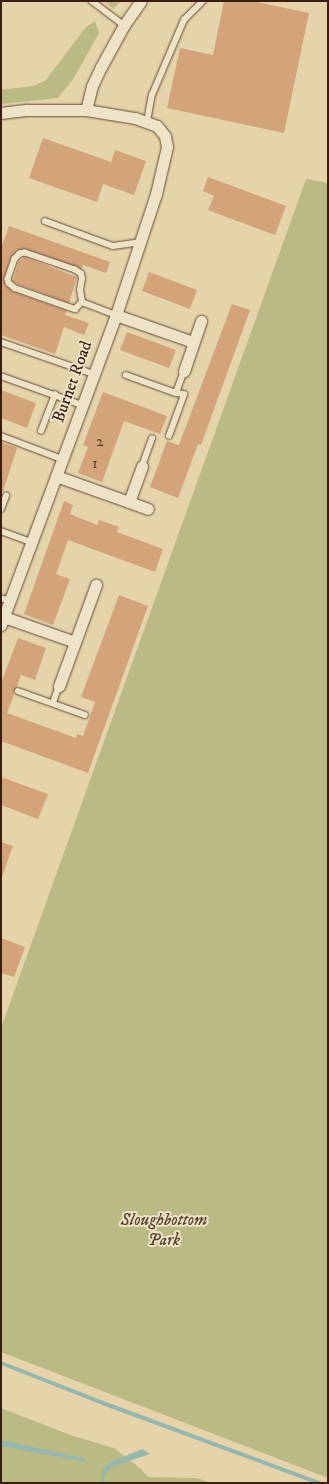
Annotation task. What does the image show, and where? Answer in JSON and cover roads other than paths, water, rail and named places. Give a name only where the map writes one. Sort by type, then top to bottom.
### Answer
[{"type":"street","points":[[86,110],[92,86],[101,67],[124,25],[141,1]]},
{"type":"street","points":[[1,113],[42,110],[86,110],[135,118],[147,122]]},
{"type":"street","name":"Burnet Road","points":[[2,620],[5,600],[31,542],[116,315],[156,194],[167,147],[165,136],[157,126],[147,122]]},
{"type":"street","points":[[116,315],[193,342]]},
{"type":"street","points":[[184,371],[201,321]]},
{"type":"street","points":[[129,502],[142,466]]},
{"type":"street","points":[[56,476],[148,508]]},
{"type":"street","points":[[59,686],[96,585]]},
{"type":"street","points":[[2,620],[75,642]]},
{"type":"lane","points":[[92,1],[124,25]]},
{"type":"lane","points":[[147,122],[152,95],[184,20],[203,1]]},
{"type":"lane","points":[[45,221],[113,246],[140,242]]},
{"type":"lane","points":[[25,252],[75,270],[81,274],[82,279],[80,290],[82,302],[75,309],[15,288],[9,284],[8,279],[15,259],[20,254],[25,252]]},
{"type":"lane","points":[[82,302],[116,315]]},
{"type":"lane","points":[[1,342],[94,374]]},
{"type":"lane","points":[[176,393],[184,371]]},
{"type":"lane","points":[[126,375],[184,395],[169,436]]},
{"type":"lane","points":[[1,376],[82,405]]},
{"type":"lane","points":[[41,431],[54,395]]},
{"type":"lane","points":[[1,436],[62,459]]},
{"type":"lane","points":[[142,466],[152,440]]},
{"type":"lane","points":[[1,509],[6,496]]},
{"type":"lane","points":[[1,531],[31,542]]},
{"type":"lane","points":[[53,704],[59,686]]},
{"type":"lane","points":[[18,691],[85,715]]},
{"type":"water","points":[[1,1440],[87,1460],[85,1462],[1,1446]]},
{"type":"water","points":[[142,1449],[150,1454],[112,1467],[105,1474],[103,1483],[101,1483],[103,1470],[109,1463]]},
{"type":"waterway","points":[[1,1363],[111,1406],[319,1483]]},
{"type":"park label","name":"Sloughbottom Park","points":[[164,1231]]}]
